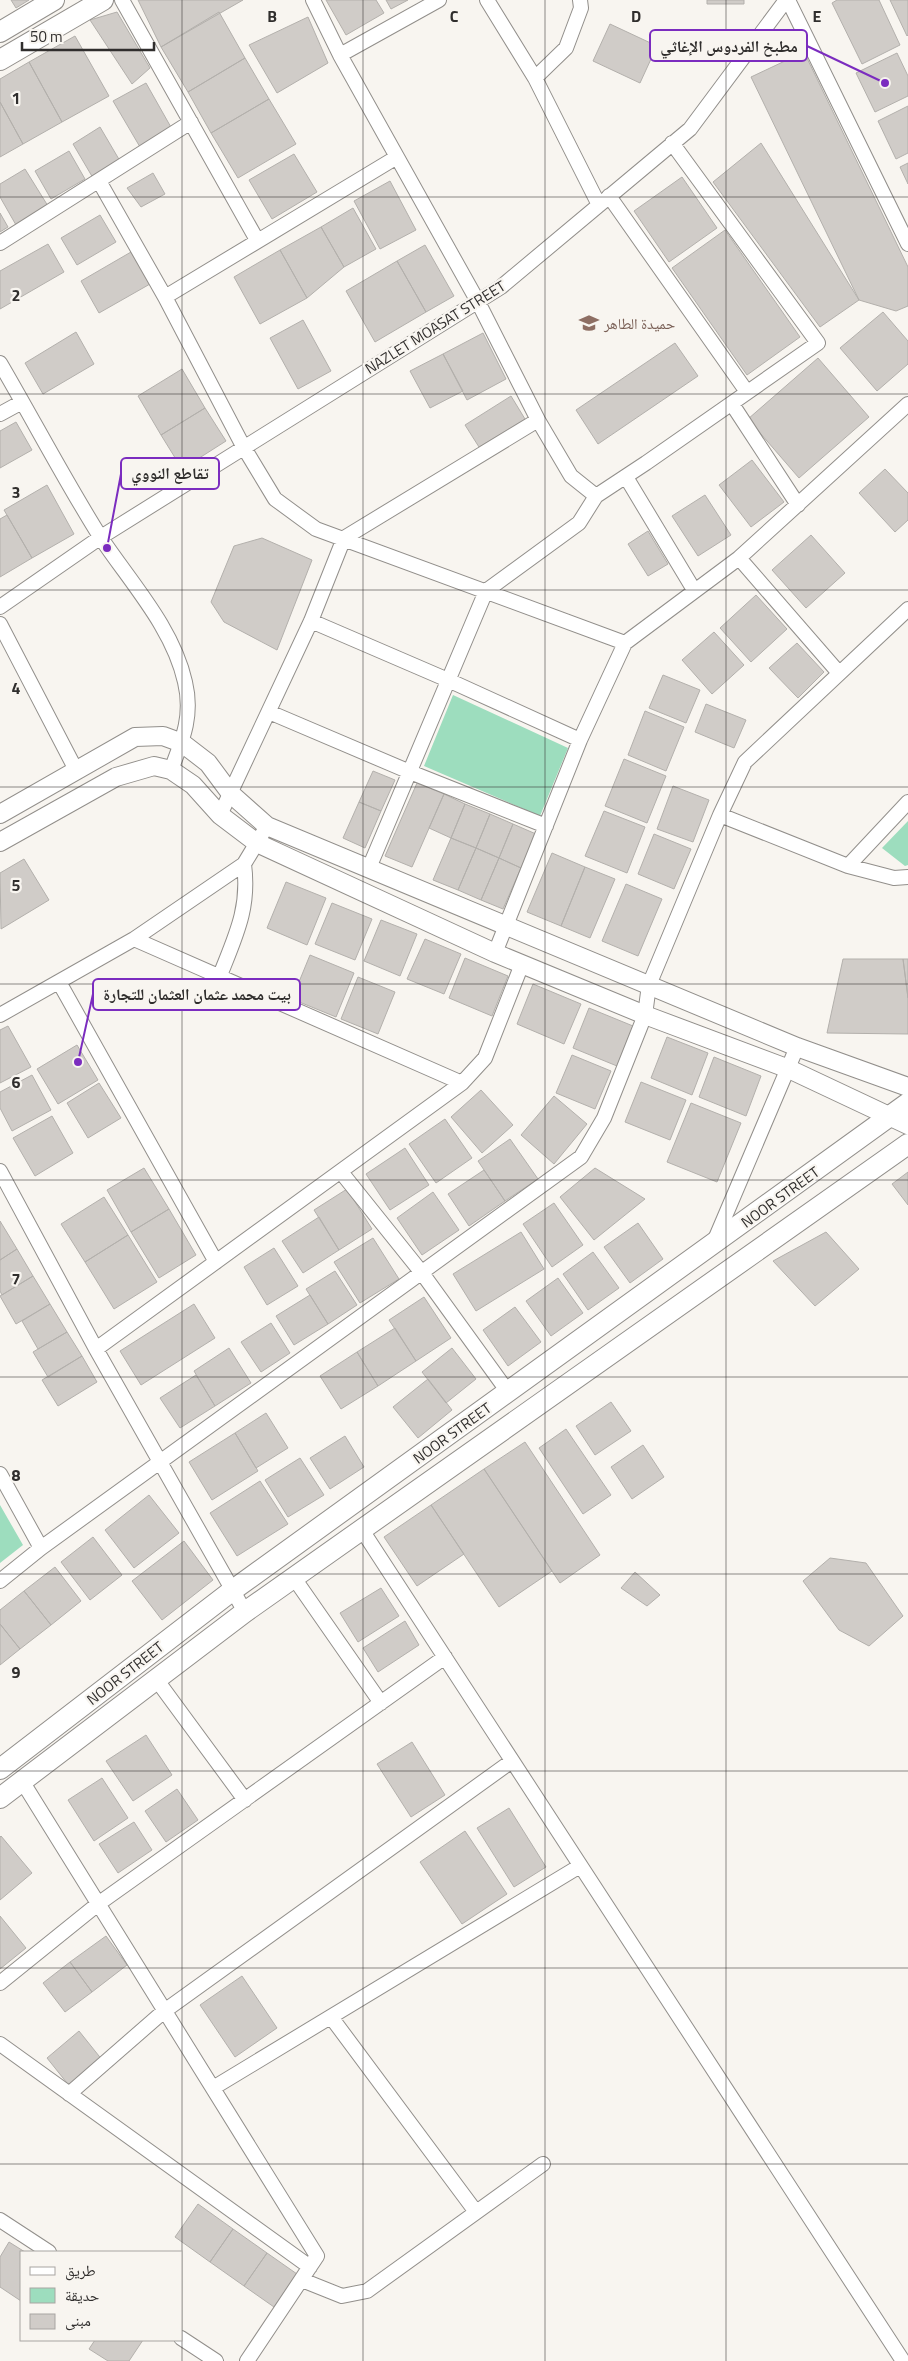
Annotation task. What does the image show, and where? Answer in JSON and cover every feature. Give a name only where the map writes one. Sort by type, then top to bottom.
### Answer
[{"type":"main road","points":[[2,27],[54,0]]},
{"type":"main road","points":[[0,60],[103,0]]},
{"type":"main road","name":"NOOR STREET","points":[[0,1769],[233,1590],[508,1392],[713,1245],[900,1121],[908,1103]]},
{"type":"main road","name":"NOOR STREET","points":[[0,1798],[245,1612],[908,1144]]},
{"type":"street","points":[[122,0],[258,240]]},
{"type":"street","points":[[313,0],[340,55],[477,300],[538,420],[571,476],[596,496]]},
{"type":"street","points":[[340,55],[439,0]]},
{"type":"street","points":[[487,0],[535,78],[604,201],[747,392]]},
{"type":"street","points":[[535,78],[566,48],[581,8],[580,0]]},
{"type":"street","points":[[787,0],[908,244]]},
{"type":"street","name":"NAZLET MOASAT STREET","points":[[0,607],[101,537],[242,446],[501,287],[690,128],[787,0]]},
{"type":"street","points":[[0,243],[191,122]]},
{"type":"street","points":[[369,868],[486,591],[579,523],[596,496],[818,343],[672,143]]},
{"type":"street","points":[[165,298],[397,157]]},
{"type":"street","points":[[98,181],[165,298],[242,446],[275,499],[316,530],[344,538],[625,643]]},
{"type":"street","points":[[0,363],[101,537],[150,608],[175,651],[185,682],[189,715],[182,743],[171,770]]},
{"type":"street","points":[[0,414],[22,402]]},
{"type":"street","points":[[732,404],[798,505]]},
{"type":"street","points":[[495,953],[580,740],[625,643],[739,558],[908,404]]},
{"type":"street","points":[[220,815],[311,621],[344,538],[538,420]]},
{"type":"street","points":[[626,477],[694,590]]},
{"type":"street","points":[[739,558],[839,673]]},
{"type":"street","points":[[0,1581],[41,1548],[581,1157],[604,1118],[645,1015],[649,985],[720,815],[745,762],[908,609]]},
{"type":"street","points":[[311,621],[580,740]]},
{"type":"street","points":[[0,624],[76,770]]},
{"type":"street","points":[[269,712],[410,772],[546,826]]},
{"type":"street","points":[[0,814],[135,737],[163,736],[182,743],[208,763],[231,794],[267,826],[797,1047],[908,1087]]},
{"type":"street","points":[[0,842],[116,777],[154,766],[171,770],[193,785],[220,815],[257,844],[495,953],[645,1015],[789,1069],[900,1121]]},
{"type":"street","points":[[848,866],[908,802]]},
{"type":"street","points":[[720,815],[848,866],[894,878],[908,877]]},
{"type":"street","points":[[0,1015],[134,939],[244,864],[267,826]]},
{"type":"street","points":[[219,978],[243,916],[247,887],[244,864]]},
{"type":"street","points":[[134,939],[219,978],[462,1083]]},
{"type":"street","points":[[96,1349],[462,1083],[485,1058],[522,964]]},
{"type":"street","points":[[59,982],[216,1262]]},
{"type":"street","points":[[713,1245],[797,1047]]},
{"type":"street","points":[[0,1171],[96,1349],[245,1612]]},
{"type":"street","points":[[341,1172],[422,1273],[508,1392]]},
{"type":"street","points":[[0,1474],[41,1548]]},
{"type":"street","points":[[362,1530],[903,2361]]},
{"type":"street","points":[[294,1578],[381,1703]]},
{"type":"street","points":[[0,1983],[98,1904],[445,1657]]},
{"type":"street","points":[[156,1679],[245,1800]]},
{"type":"street","points":[[69,2094],[163,2012],[512,1761]]},
{"type":"street","points":[[22,1781],[163,2012],[213,2088],[317,2256],[247,2361]]},
{"type":"street","points":[[213,2088],[580,1866]]},
{"type":"street","points":[[331,2017],[476,2212]]},
{"type":"street","points":[[0,2044],[310,2267]]},
{"type":"street","points":[[302,2280],[342,2296],[367,2291],[543,2164]]},
{"type":"street","points":[[3,2227],[47,2251]]},
{"type":"street","points":[[182,2339],[216,2361]]},
{"type":"green space","points":[[453,695],[568,748],[540,816],[424,766]]},
{"type":"green space","points":[[908,821],[908,865],[905,866],[882,848]]},
{"type":"green space","points":[[0,1505],[23,1545],[0,1563]]},
{"type":"building","points":[[11,0],[29,0],[16,8]]},
{"type":"building","points":[[138,0],[243,0],[161,47]]},
{"type":"building","points":[[326,0],[376,0],[384,13],[346,35]]},
{"type":"building","points":[[386,0],[408,0],[391,9]]},
{"type":"building","points":[[707,0],[744,0],[744,4],[707,4]]},
{"type":"building","points":[[837,0],[879,0],[900,45],[862,64],[832,3]]},
{"type":"building","points":[[890,0],[908,0],[907,36]]},
{"type":"building","points":[[117,12],[150,68],[132,84],[90,20]]},
{"type":"building","points":[[219,12],[245,58],[188,92],[161,47]]},
{"type":"building","points":[[308,17],[328,63],[277,93],[249,45]]},
{"type":"building","points":[[610,24],[657,46],[640,83],[593,61]]},
{"type":"building","points":[[75,36],[109,96],[62,122],[29,62]]},
{"type":"building","points":[[804,52],[908,267],[908,306],[896,311],[859,300],[751,77]]},
{"type":"building","points":[[897,53],[908,76],[908,96],[875,112],[856,73]]},
{"type":"building","points":[[245,58],[269,99],[211,133],[188,92]]},
{"type":"building","points":[[29,62],[62,122],[23,144],[0,102],[0,79]]},
{"type":"building","points":[[146,83],[172,129],[140,147],[113,101]]},
{"type":"building","points":[[269,99],[296,144],[238,178],[211,133]]},
{"type":"building","points":[[0,102],[23,144],[0,157]]},
{"type":"building","points":[[908,106],[908,153],[896,159],[878,121]]},
{"type":"building","points":[[100,127],[120,161],[93,178],[73,144]]},
{"type":"building","points":[[761,143],[859,300],[820,327],[713,182]]},
{"type":"building","points":[[69,151],[85,179],[51,199],[35,171]]},
{"type":"building","points":[[294,154],[317,192],[272,219],[249,180]]},
{"type":"building","points":[[908,163],[908,184],[900,167]]},
{"type":"building","points":[[25,169],[48,206],[16,225],[0,197],[0,184]]},
{"type":"building","points":[[153,173],[165,194],[141,207],[127,188]]},
{"type":"building","points":[[682,177],[717,228],[669,262],[634,211]]},
{"type":"building","points":[[390,181],[416,230],[380,249],[354,201]]},
{"type":"building","points":[[353,208],[376,249],[344,267],[321,227]]},
{"type":"building","points":[[0,213],[8,227],[0,232]]},
{"type":"building","points":[[100,215],[116,242],[77,265],[61,238]]},
{"type":"building","points":[[321,227],[344,267],[307,298],[280,250]]},
{"type":"building","points":[[725,230],[800,337],[747,375],[672,268]]},
{"type":"building","points":[[48,244],[64,272],[0,309],[0,271]]},
{"type":"building","points":[[425,245],[454,296],[426,312],[397,261]]},
{"type":"building","points":[[280,250],[307,298],[260,324],[234,277]]},
{"type":"building","points":[[131,252],[150,284],[99,313],[81,281]]},
{"type":"building","points":[[397,261],[426,312],[375,342],[346,291]]},
{"type":"building","points":[[883,312],[908,341],[908,364],[877,391],[840,348]]},
{"type":"building","points":[[303,320],[331,371],[298,389],[270,338]]},
{"type":"building","points":[[76,332],[94,364],[43,394],[25,363]]},
{"type":"building","points":[[483,333],[506,379],[467,400],[443,354]]},
{"type":"building","points":[[675,343],[698,376],[598,444],[576,410]]},
{"type":"building","points":[[443,354],[463,391],[430,408],[410,371]]},
{"type":"building","points":[[818,358],[869,417],[799,478],[748,419]]},
{"type":"building","points":[[182,369],[205,408],[161,435],[138,396]]},
{"type":"building","points":[[511,396],[525,419],[479,447],[465,425]]},
{"type":"building","points":[[205,408],[226,441],[182,469],[161,435]]},
{"type":"building","points":[[16,422],[32,450],[0,468],[0,431]]},
{"type":"building","points":[[752,460],[784,502],[751,527],[719,485]]},
{"type":"building","points":[[885,469],[908,493],[908,520],[895,532],[859,493]]},
{"type":"building","points":[[47,485],[74,534],[32,558],[4,510]]},
{"type":"building","points":[[705,495],[731,535],[698,556],[672,516]]},
{"type":"building","points":[[7,515],[32,558],[0,577],[0,519]]},
{"type":"building","points":[[648,531],[668,564],[648,576],[628,544]]},
{"type":"building","points":[[811,535],[845,573],[806,608],[772,570]]},
{"type":"building","points":[[262,538],[312,560],[277,650],[224,622],[211,602],[234,546]]},
{"type":"building","points":[[756,595],[787,629],[751,662],[720,628]]},
{"type":"building","points":[[714,632],[744,665],[712,694],[682,660]]},
{"type":"building","points":[[797,643],[824,672],[798,698],[769,668]]},
{"type":"building","points":[[663,675],[700,690],[686,723],[649,708]]},
{"type":"building","points":[[706,704],[746,720],[734,748],[695,732]]},
{"type":"building","points":[[645,711],[684,727],[666,771],[628,755]]},
{"type":"building","points":[[624,759],[666,776],[647,823],[605,806]]},
{"type":"building","points":[[373,771],[395,780],[381,811],[359,802]]},
{"type":"building","points":[[417,783],[444,794],[412,867],[385,856]]},
{"type":"building","points":[[673,786],[709,800],[693,842],[657,829]]},
{"type":"building","points":[[444,794],[465,804],[451,838],[429,828]]},
{"type":"building","points":[[359,802],[381,811],[365,848],[343,838]]},
{"type":"building","points":[[465,804],[490,814],[476,848],[451,838]]},
{"type":"building","points":[[604,811],[645,827],[627,873],[585,856]]},
{"type":"building","points":[[490,814],[513,824],[499,858],[476,848]]},
{"type":"building","points":[[513,824],[536,834],[521,868],[499,858]]},
{"type":"building","points":[[654,834],[691,849],[674,889],[638,874]]},
{"type":"building","points":[[451,838],[476,848],[458,890],[433,880]]},
{"type":"building","points":[[476,848],[499,858],[481,900],[458,890]]},
{"type":"building","points":[[552,853],[585,867],[561,926],[527,912]]},
{"type":"building","points":[[499,858],[521,868],[503,909],[481,900]]},
{"type":"building","points":[[24,859],[49,900],[1,929],[0,873]]},
{"type":"building","points":[[585,867],[615,879],[590,938],[561,926]]},
{"type":"building","points":[[286,882],[326,898],[307,945],[267,928]]},
{"type":"building","points":[[626,884],[662,899],[638,956],[602,941]]},
{"type":"building","points":[[332,903],[372,919],[355,960],[315,944]]},
{"type":"building","points":[[381,920],[417,934],[400,976],[364,961]]},
{"type":"building","points":[[425,939],[461,954],[444,994],[407,979]]},
{"type":"building","points":[[310,955],[354,973],[336,1017],[292,999]]},
{"type":"building","points":[[465,958],[508,976],[492,1016],[449,998]]},
{"type":"building","points":[[843,959],[903,959],[908,998],[908,1034],[827,1033]]},
{"type":"building","points":[[903,959],[908,959],[908,998]]},
{"type":"building","points":[[358,977],[395,992],[378,1034],[341,1019]]},
{"type":"building","points":[[533,984],[581,1004],[564,1044],[517,1024]]},
{"type":"building","points":[[589,1008],[633,1026],[617,1066],[573,1048]]},
{"type":"building","points":[[8,1026],[31,1067],[0,1083],[0,1030]]},
{"type":"building","points":[[667,1037],[708,1053],[692,1095],[651,1078]]},
{"type":"building","points":[[77,1045],[98,1080],[58,1104],[37,1069]]},
{"type":"building","points":[[572,1055],[611,1071],[595,1109],[556,1093]]},
{"type":"building","points":[[714,1057],[761,1076],[746,1116],[699,1097]]},
{"type":"building","points":[[32,1075],[51,1110],[12,1131],[0,1108],[0,1092]]},
{"type":"building","points":[[641,1082],[686,1100],[670,1140],[625,1122]]},
{"type":"building","points":[[99,1083],[121,1118],[88,1138],[67,1103]]},
{"type":"building","points":[[481,1090],[513,1125],[482,1153],[451,1117]]},
{"type":"building","points":[[554,1096],[587,1124],[554,1164],[521,1135]]},
{"type":"building","points":[[691,1103],[741,1123],[717,1182],[667,1162]]},
{"type":"building","points":[[52,1116],[73,1153],[35,1176],[13,1138]]},
{"type":"building","points":[[445,1119],[472,1158],[436,1183],[409,1144]]},
{"type":"building","points":[[510,1139],[538,1179],[505,1201],[478,1161]]},
{"type":"building","points":[[405,1148],[429,1185],[390,1210],[366,1174]]},
{"type":"building","points":[[144,1168],[169,1209],[131,1232],[107,1190]]},
{"type":"building","points":[[595,1168],[645,1199],[594,1240],[560,1197]]},
{"type":"building","points":[[484,1170],[505,1201],[469,1226],[448,1194]]},
{"type":"building","points":[[908,1172],[908,1205],[892,1184]]},
{"type":"building","points":[[347,1189],[372,1229],[339,1250],[314,1210]]},
{"type":"building","points":[[433,1192],[459,1230],[422,1255],[397,1218]]},
{"type":"building","points":[[104,1197],[128,1235],[85,1262],[61,1224]]},
{"type":"building","points":[[554,1203],[583,1245],[552,1267],[523,1224]]},
{"type":"building","points":[[169,1209],[196,1255],[159,1278],[131,1232]]},
{"type":"building","points":[[319,1217],[339,1250],[303,1273],[282,1241]]},
{"type":"building","points":[[0,1221],[17,1249],[0,1260]]},
{"type":"building","points":[[638,1223],[663,1259],[630,1283],[604,1247]]},
{"type":"building","points":[[521,1232],[544,1269],[476,1311],[453,1274]]},
{"type":"building","points":[[826,1232],[859,1269],[815,1306],[773,1261]]},
{"type":"building","points":[[128,1235],[157,1282],[114,1309],[85,1262]]},
{"type":"building","points":[[373,1238],[399,1279],[360,1303],[334,1262]]},
{"type":"building","points":[[274,1248],[298,1286],[267,1305],[244,1267]]},
{"type":"building","points":[[17,1249],[33,1276],[2,1295],[0,1291],[0,1260]]},
{"type":"building","points":[[593,1252],[619,1288],[588,1310],[563,1274]]},
{"type":"building","points":[[335,1271],[357,1305],[328,1324],[306,1289]]},
{"type":"building","points":[[33,1276],[50,1304],[16,1324],[0,1296]]},
{"type":"building","points":[[558,1278],[583,1313],[551,1336],[526,1301]]},
{"type":"building","points":[[310,1295],[328,1324],[294,1345],[276,1316]]},
{"type":"building","points":[[424,1297],[451,1338],[416,1361],[389,1320]]},
{"type":"building","points":[[50,1304],[67,1332],[38,1349],[22,1321]]},
{"type":"building","points":[[194,1304],[215,1338],[141,1385],[120,1351]]},
{"type":"building","points":[[515,1307],[541,1342],[508,1366],[483,1330]]},
{"type":"building","points":[[271,1323],[290,1353],[261,1372],[241,1342]]},
{"type":"building","points":[[395,1328],[416,1361],[378,1386],[357,1352]]},
{"type":"building","points":[[67,1332],[82,1356],[48,1377],[33,1352]]},
{"type":"building","points":[[229,1348],[251,1383],[215,1406],[194,1371]]},
{"type":"building","points":[[452,1348],[476,1379],[446,1403],[422,1372]]},
{"type":"building","points":[[357,1352],[378,1386],[341,1409],[320,1376]]},
{"type":"building","points":[[82,1356],[97,1382],[58,1406],[42,1380]]},
{"type":"building","points":[[196,1375],[215,1406],[180,1428],[160,1398]]},
{"type":"building","points":[[428,1379],[452,1410],[418,1438],[393,1407]]},
{"type":"building","points":[[611,1402],[631,1431],[595,1455],[576,1426]]},
{"type":"building","points":[[266,1413],[288,1448],[256,1468],[235,1433]]},
{"type":"building","points":[[566,1429],[611,1495],[583,1514],[539,1448]]},
{"type":"building","points":[[235,1433],[258,1471],[212,1500],[189,1462]]},
{"type":"building","points":[[345,1436],[364,1467],[330,1489],[310,1458]]},
{"type":"building","points":[[525,1442],[600,1555],[560,1583],[484,1469]]},
{"type":"building","points":[[643,1445],[664,1477],[632,1499],[611,1467]]},
{"type":"building","points":[[300,1458],[324,1495],[288,1517],[265,1480]]},
{"type":"building","points":[[484,1469],[552,1571],[499,1607],[431,1505]]},
{"type":"building","points":[[260,1481],[288,1524],[237,1556],[210,1513]]},
{"type":"building","points":[[149,1495],[179,1533],[134,1568],[105,1530]]},
{"type":"building","points":[[431,1505],[464,1554],[417,1586],[384,1537]]},
{"type":"building","points":[[93,1537],[122,1575],[90,1600],[61,1562]]},
{"type":"building","points":[[184,1541],[213,1580],[162,1620],[132,1581]]},
{"type":"building","points":[[830,1558],[866,1563],[903,1616],[869,1646],[839,1630],[803,1581]]},
{"type":"building","points":[[55,1567],[81,1601],[51,1625],[24,1591]]},
{"type":"building","points":[[635,1572],[660,1595],[647,1606],[621,1588]]},
{"type":"building","points":[[381,1588],[399,1616],[358,1642],[340,1613]]},
{"type":"building","points":[[24,1591],[51,1625],[20,1649],[0,1624],[0,1610]]},
{"type":"building","points":[[405,1621],[419,1645],[378,1672],[363,1648]]},
{"type":"building","points":[[0,1624],[20,1649],[0,1665]]},
{"type":"building","points":[[146,1735],[172,1775],[133,1801],[106,1761]]},
{"type":"building","points":[[412,1742],[445,1795],[411,1817],[377,1764]]},
{"type":"building","points":[[102,1778],[128,1818],[94,1841],[68,1800]]},
{"type":"building","points":[[177,1789],[198,1820],[166,1842],[145,1811]]},
{"type":"building","points":[[509,1808],[546,1867],[514,1887],[477,1828]]},
{"type":"building","points":[[134,1822],[152,1850],[118,1873],[99,1844]]},
{"type":"building","points":[[465,1831],[507,1894],[462,1924],[420,1862]]},
{"type":"building","points":[[0,1837],[32,1873],[0,1900]]},
{"type":"building","points":[[0,1916],[26,1948],[0,1969]]},
{"type":"building","points":[[106,1936],[127,1965],[92,1992],[70,1962]]},
{"type":"building","points":[[70,1962],[92,1992],[65,2012],[43,1983]]},
{"type":"building","points":[[242,1976],[277,2028],[235,2057],[200,2005]]},
{"type":"building","points":[[79,2031],[103,2061],[71,2088],[47,2058]]},
{"type":"building","points":[[198,2204],[233,2229],[210,2262],[175,2237]]},
{"type":"building","points":[[233,2229],[267,2253],[244,2286],[210,2262]]},
{"type":"building","points":[[9,2242],[23,2251],[20,2251],[20,2300],[0,2287],[0,2257]]},
{"type":"building","points":[[267,2253],[297,2274],[274,2307],[244,2286]]},
{"type":"building","points":[[94,2341],[142,2341],[129,2361],[108,2361],[89,2349]]},
{"type":"place","name":"مطبخ الفردوس الإغاثي","points":[[885,83]]},
{"type":"place","name":"حميدة الطاهر","points":[[589,323]]},
{"type":"place","name":"تقاطع النووي","points":[[107,548]]},
{"type":"place","name":"بيت محمد عثمان العثمان للتجارة","points":[[78,1062]]}]
